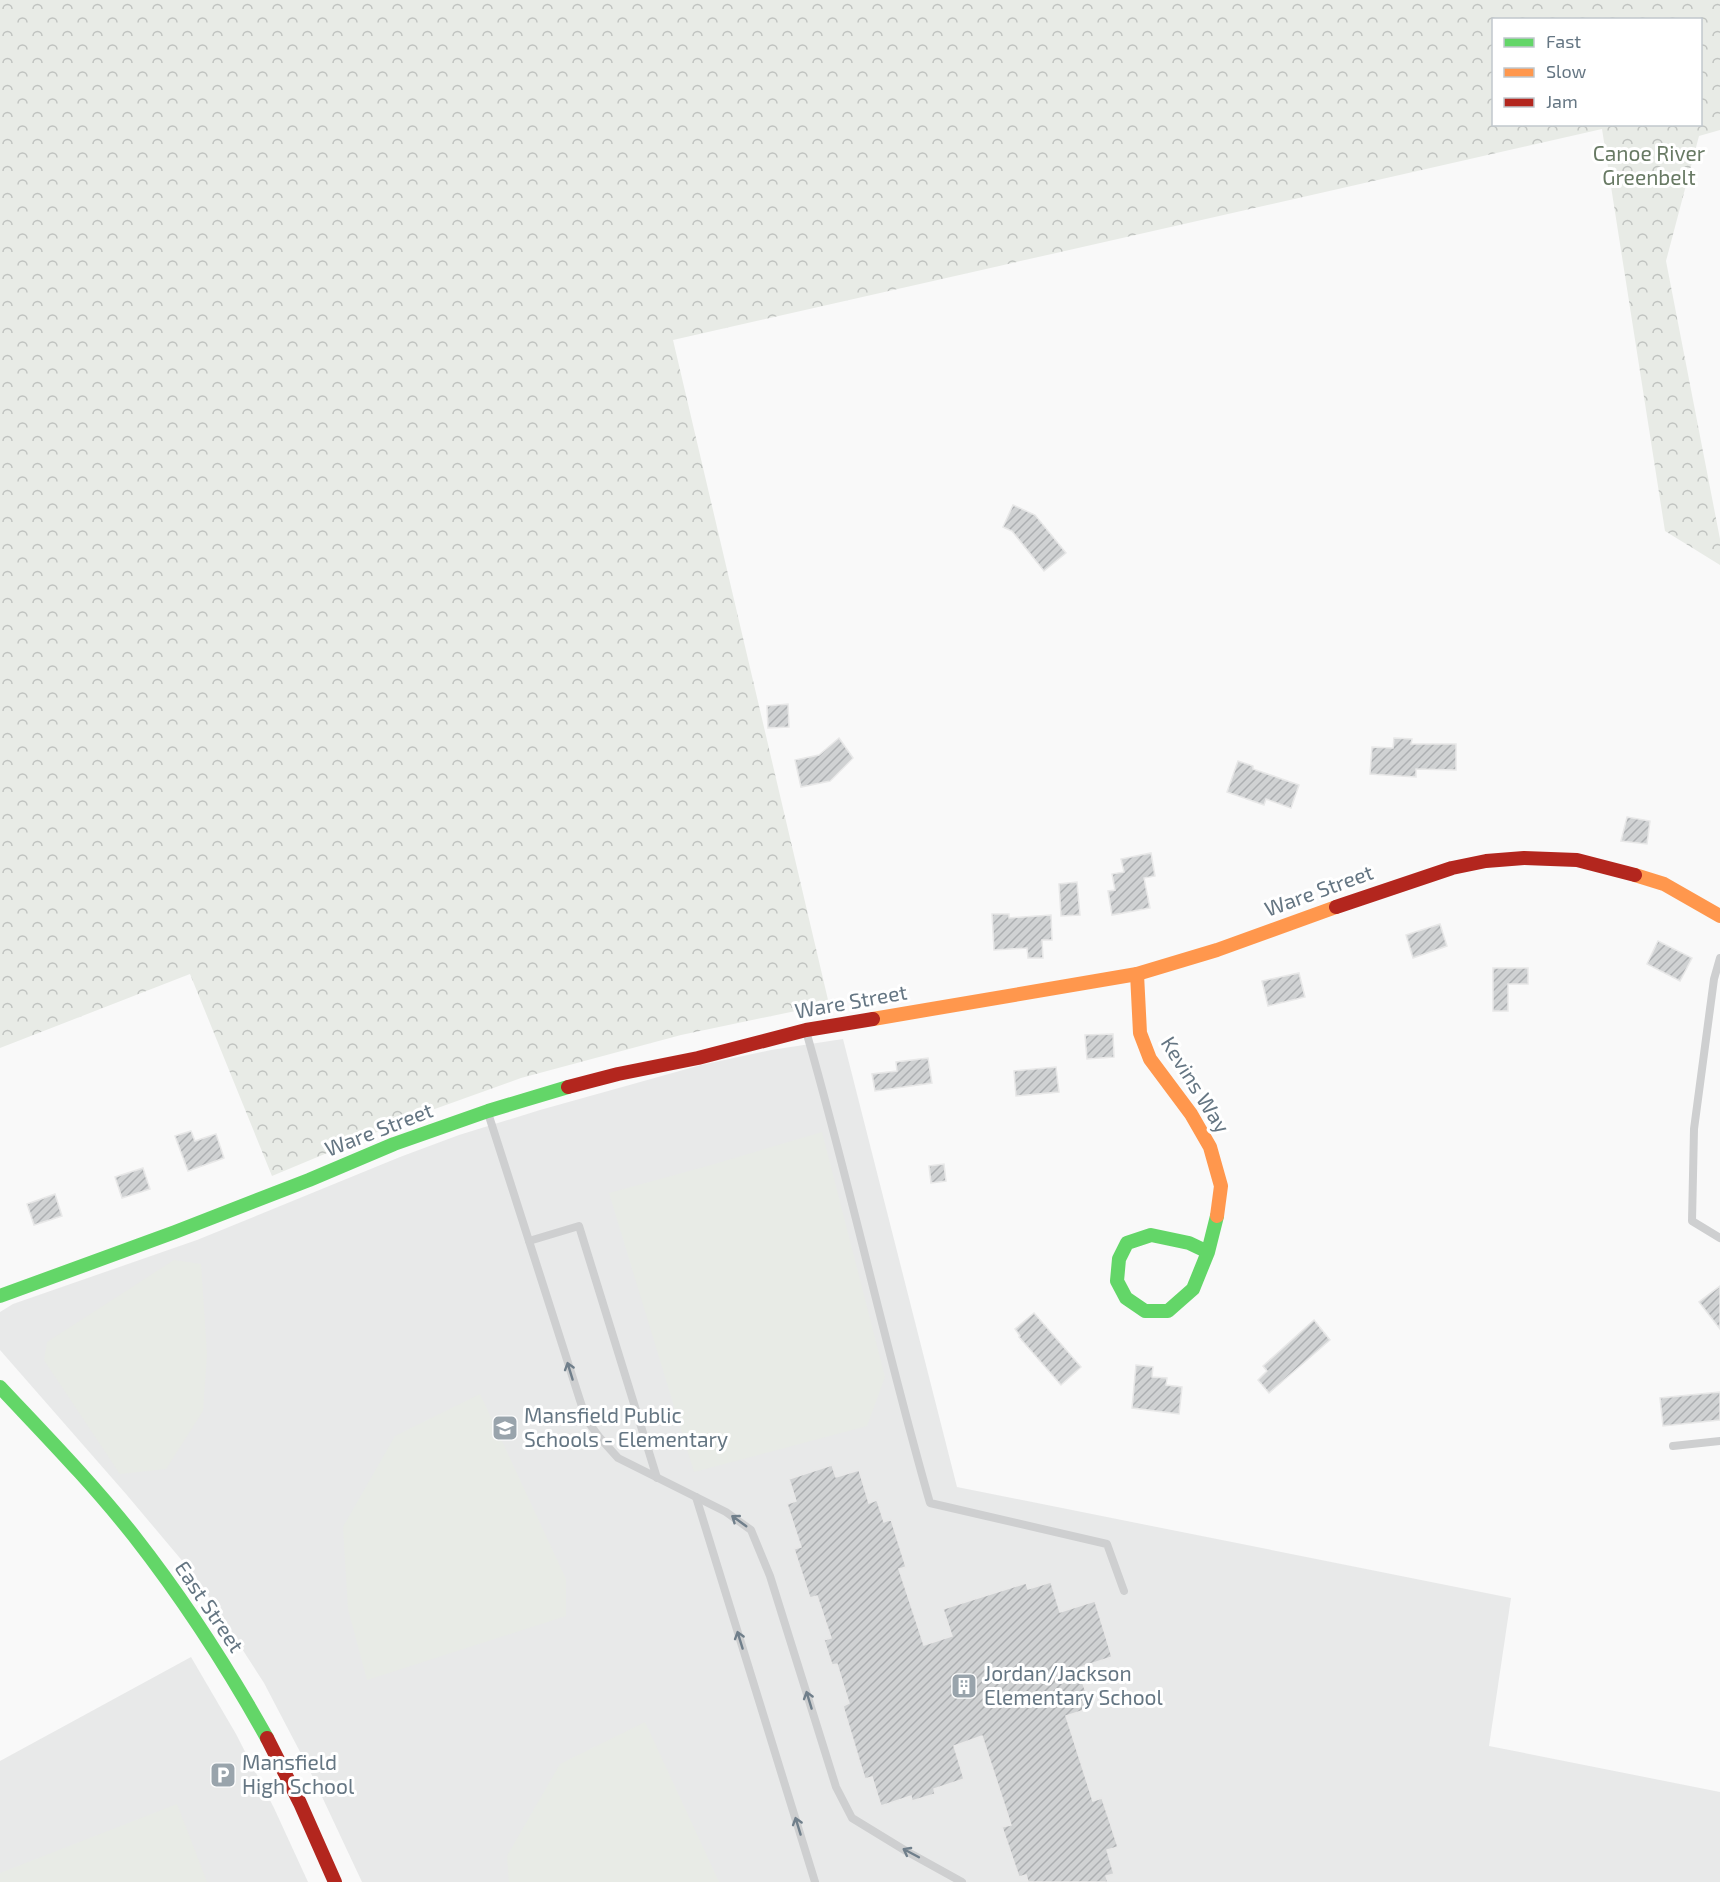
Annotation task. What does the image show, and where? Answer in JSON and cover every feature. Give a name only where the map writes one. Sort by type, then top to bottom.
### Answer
[{"type":"street","name":"Ware Street","points":[[0,1296],[175,1232],[394,1144],[488,1111],[618,1074],[698,1058],[806,1030],[1137,974],[1216,950],[1448,869],[1486,861],[1524,858],[1577,860],[1664,884],[1720,916]]},
{"type":"street","name":"Kevins Way","points":[[1137,974],[1140,1033],[1150,1059],[1191,1114],[1210,1147],[1221,1186],[1216,1222],[1208,1252],[1192,1289],[1168,1311],[1145,1311],[1126,1298],[1117,1281],[1119,1259],[1127,1243],[1151,1235],[1189,1243],[1208,1252]]},
{"type":"street","name":"East Street","points":[[0,1387],[107,1505],[150,1557],[180,1599],[264,1733],[300,1802],[335,1882]]},
{"type":"lane","points":[[1720,958],[1714,979],[1694,1129],[1692,1221],[1720,1238]]},
{"type":"lane","points":[[806,1030],[930,1503],[1107,1544],[1125,1591]]},
{"type":"lane","points":[[488,1111],[586,1419],[618,1458],[726,1512],[751,1530],[770,1576],[836,1787],[852,1818],[962,1882]]},
{"type":"lane","points":[[529,1241],[579,1226],[657,1478]]},
{"type":"lane","points":[[1673,1446],[1720,1441]]},
{"type":"lane","points":[[696,1497],[816,1882]]},
{"type":"shaded area","name":"Mansfield Public Schools - Elementary","points":[[843,1039],[957,1487],[1511,1598],[1489,1746],[1720,1792],[1720,1882],[362,1882],[309,1769],[264,1683],[195,1576],[0,1350],[0,1312],[13,1304],[197,1240],[459,1135],[701,1065],[771,1050]]},
{"type":"shaded area","points":[[191,1657],[236,1734],[308,1882],[0,1882],[0,1761]]},
{"type":"green space","name":"Canoe River Greenbelt","points":[[0,0],[1720,0],[1720,130],[1699,136],[1666,261],[1720,539],[1720,565],[1665,531],[1602,129],[673,340],[829,1004],[681,1035],[521,1078],[418,1115],[272,1176],[190,974],[0,1048]]},
{"type":"green space","points":[[822,1132],[885,1377],[867,1426],[694,1472],[609,1193]]},
{"type":"green space","points":[[174,1260],[201,1264],[207,1354],[203,1411],[166,1469],[120,1474],[44,1360],[47,1342]]},
{"type":"green space","points":[[480,1394],[566,1579],[566,1616],[367,1680],[348,1609],[343,1527],[395,1436]]},
{"type":"green space","points":[[645,1722],[719,1882],[509,1882],[507,1856],[560,1764]]},
{"type":"green space","points":[[177,1804],[207,1882],[0,1882],[0,1873]]},
{"type":"building","points":[[1013,505],[1035,515],[1066,553],[1044,571],[1012,531],[1003,527]]},
{"type":"building","points":[[788,704],[789,727],[768,728],[767,706]]},
{"type":"building","points":[[839,738],[853,758],[830,781],[801,787],[795,760],[819,755]]},
{"type":"building","points":[[1394,738],[1412,739],[1411,744],[1456,744],[1456,770],[1416,769],[1416,777],[1370,774],[1372,747],[1393,748]]},
{"type":"building","points":[[1238,761],[1253,766],[1253,769],[1299,785],[1291,808],[1266,799],[1264,805],[1227,792]]},
{"type":"building","points":[[1627,817],[1650,821],[1647,844],[1621,841]]},
{"type":"building","points":[[1151,853],[1155,876],[1144,878],[1150,908],[1112,915],[1108,891],[1115,890],[1112,874],[1124,872],[1121,859]]},
{"type":"building","points":[[1077,882],[1080,915],[1061,916],[1059,884]]},
{"type":"building","points":[[992,914],[1009,914],[1009,918],[1051,915],[1052,940],[1042,940],[1043,958],[1028,958],[1027,948],[994,950]]},
{"type":"building","points":[[1440,924],[1447,946],[1413,958],[1406,935]]},
{"type":"building","points":[[1658,941],[1692,958],[1680,981],[1647,964]]},
{"type":"building","points":[[1493,968],[1528,968],[1528,984],[1508,984],[1508,1011],[1493,1011]]},
{"type":"building","points":[[1299,973],[1305,997],[1268,1006],[1262,981]]},
{"type":"building","points":[[1113,1034],[1114,1057],[1087,1059],[1085,1035]]},
{"type":"building","points":[[928,1058],[932,1083],[875,1091],[872,1074],[897,1071],[896,1062]]},
{"type":"building","points":[[1056,1067],[1059,1092],[1016,1096],[1014,1071]]},
{"type":"building","points":[[191,1131],[195,1141],[216,1134],[224,1158],[188,1171],[175,1136]]},
{"type":"building","points":[[944,1164],[946,1181],[931,1183],[929,1166]]},
{"type":"building","points":[[143,1168],[150,1189],[122,1198],[115,1177]]},
{"type":"building","points":[[55,1194],[62,1216],[34,1225],[27,1204]]},
{"type":"building","points":[[1720,1286],[1720,1329],[1699,1302]]},
{"type":"building","points":[[1034,1313],[1081,1367],[1061,1385],[1019,1337],[1015,1329]]},
{"type":"building","points":[[1314,1320],[1330,1340],[1269,1393],[1258,1380],[1267,1371],[1263,1366]]},
{"type":"building","points":[[1136,1365],[1153,1367],[1152,1377],[1167,1378],[1166,1385],[1182,1387],[1179,1414],[1132,1408]]},
{"type":"building","points":[[1720,1392],[1720,1420],[1663,1426],[1660,1398]]},
{"type":"building","name":"Jordan/Jackson Elementary School","points":[[832,1465],[836,1477],[859,1470],[869,1503],[877,1500],[884,1522],[891,1519],[906,1567],[899,1569],[924,1645],[952,1636],[943,1609],[1026,1583],[1028,1589],[1051,1582],[1060,1612],[1095,1601],[1112,1657],[1078,1668],[1091,1708],[1066,1716],[1093,1801],[1102,1798],[1118,1847],[1107,1850],[1114,1874],[1106,1876],[1108,1882],[1028,1882],[1026,1875],[1019,1877],[1002,1827],[1011,1825],[982,1736],[954,1746],[964,1779],[934,1789],[935,1794],[912,1801],[911,1796],[881,1806],[872,1777],[865,1779],[860,1763],[843,1706],[849,1703],[837,1664],[832,1665],[824,1640],[831,1638],[817,1596],[810,1598],[794,1549],[801,1547],[787,1504],[796,1501],[789,1479]]},
{"type":"traffic: fast","points":[[0,1296],[175,1232],[394,1144],[488,1111],[568,1087]]},
{"type":"traffic: fast","points":[[1208,1252],[1189,1243],[1151,1235],[1127,1243],[1119,1259],[1117,1281],[1126,1298],[1145,1311],[1168,1311],[1193,1289],[1208,1252],[1217,1216]]},
{"type":"traffic: fast","points":[[0,1387],[69,1460],[134,1536],[205,1635],[267,1738]]},
{"type":"traffic: slow","points":[[1635,875],[1664,884],[1720,916]]},
{"type":"traffic: slow","points":[[873,1019],[1137,974],[1217,950],[1336,907]]},
{"type":"traffic: slow","points":[[1137,974],[1140,1033],[1150,1059],[1191,1114],[1210,1147],[1221,1186],[1217,1216]]},
{"type":"traffic: jam","points":[[1336,907],[1452,868],[1486,861],[1524,858],[1577,860],[1635,875]]},
{"type":"traffic: jam","points":[[568,1087],[618,1074],[698,1058],[806,1030],[873,1019]]},
{"type":"traffic: jam","points":[[267,1738],[300,1803],[335,1882]]},
{"type":"place","name":"Mansfield Public Schools - Elementary","points":[[505,1428]]},
{"type":"place","name":"Jordan/Jackson Elementary School","points":[[964,1686]]},
{"type":"place","name":"Mansfield High School","points":[[223,1775]]}]
